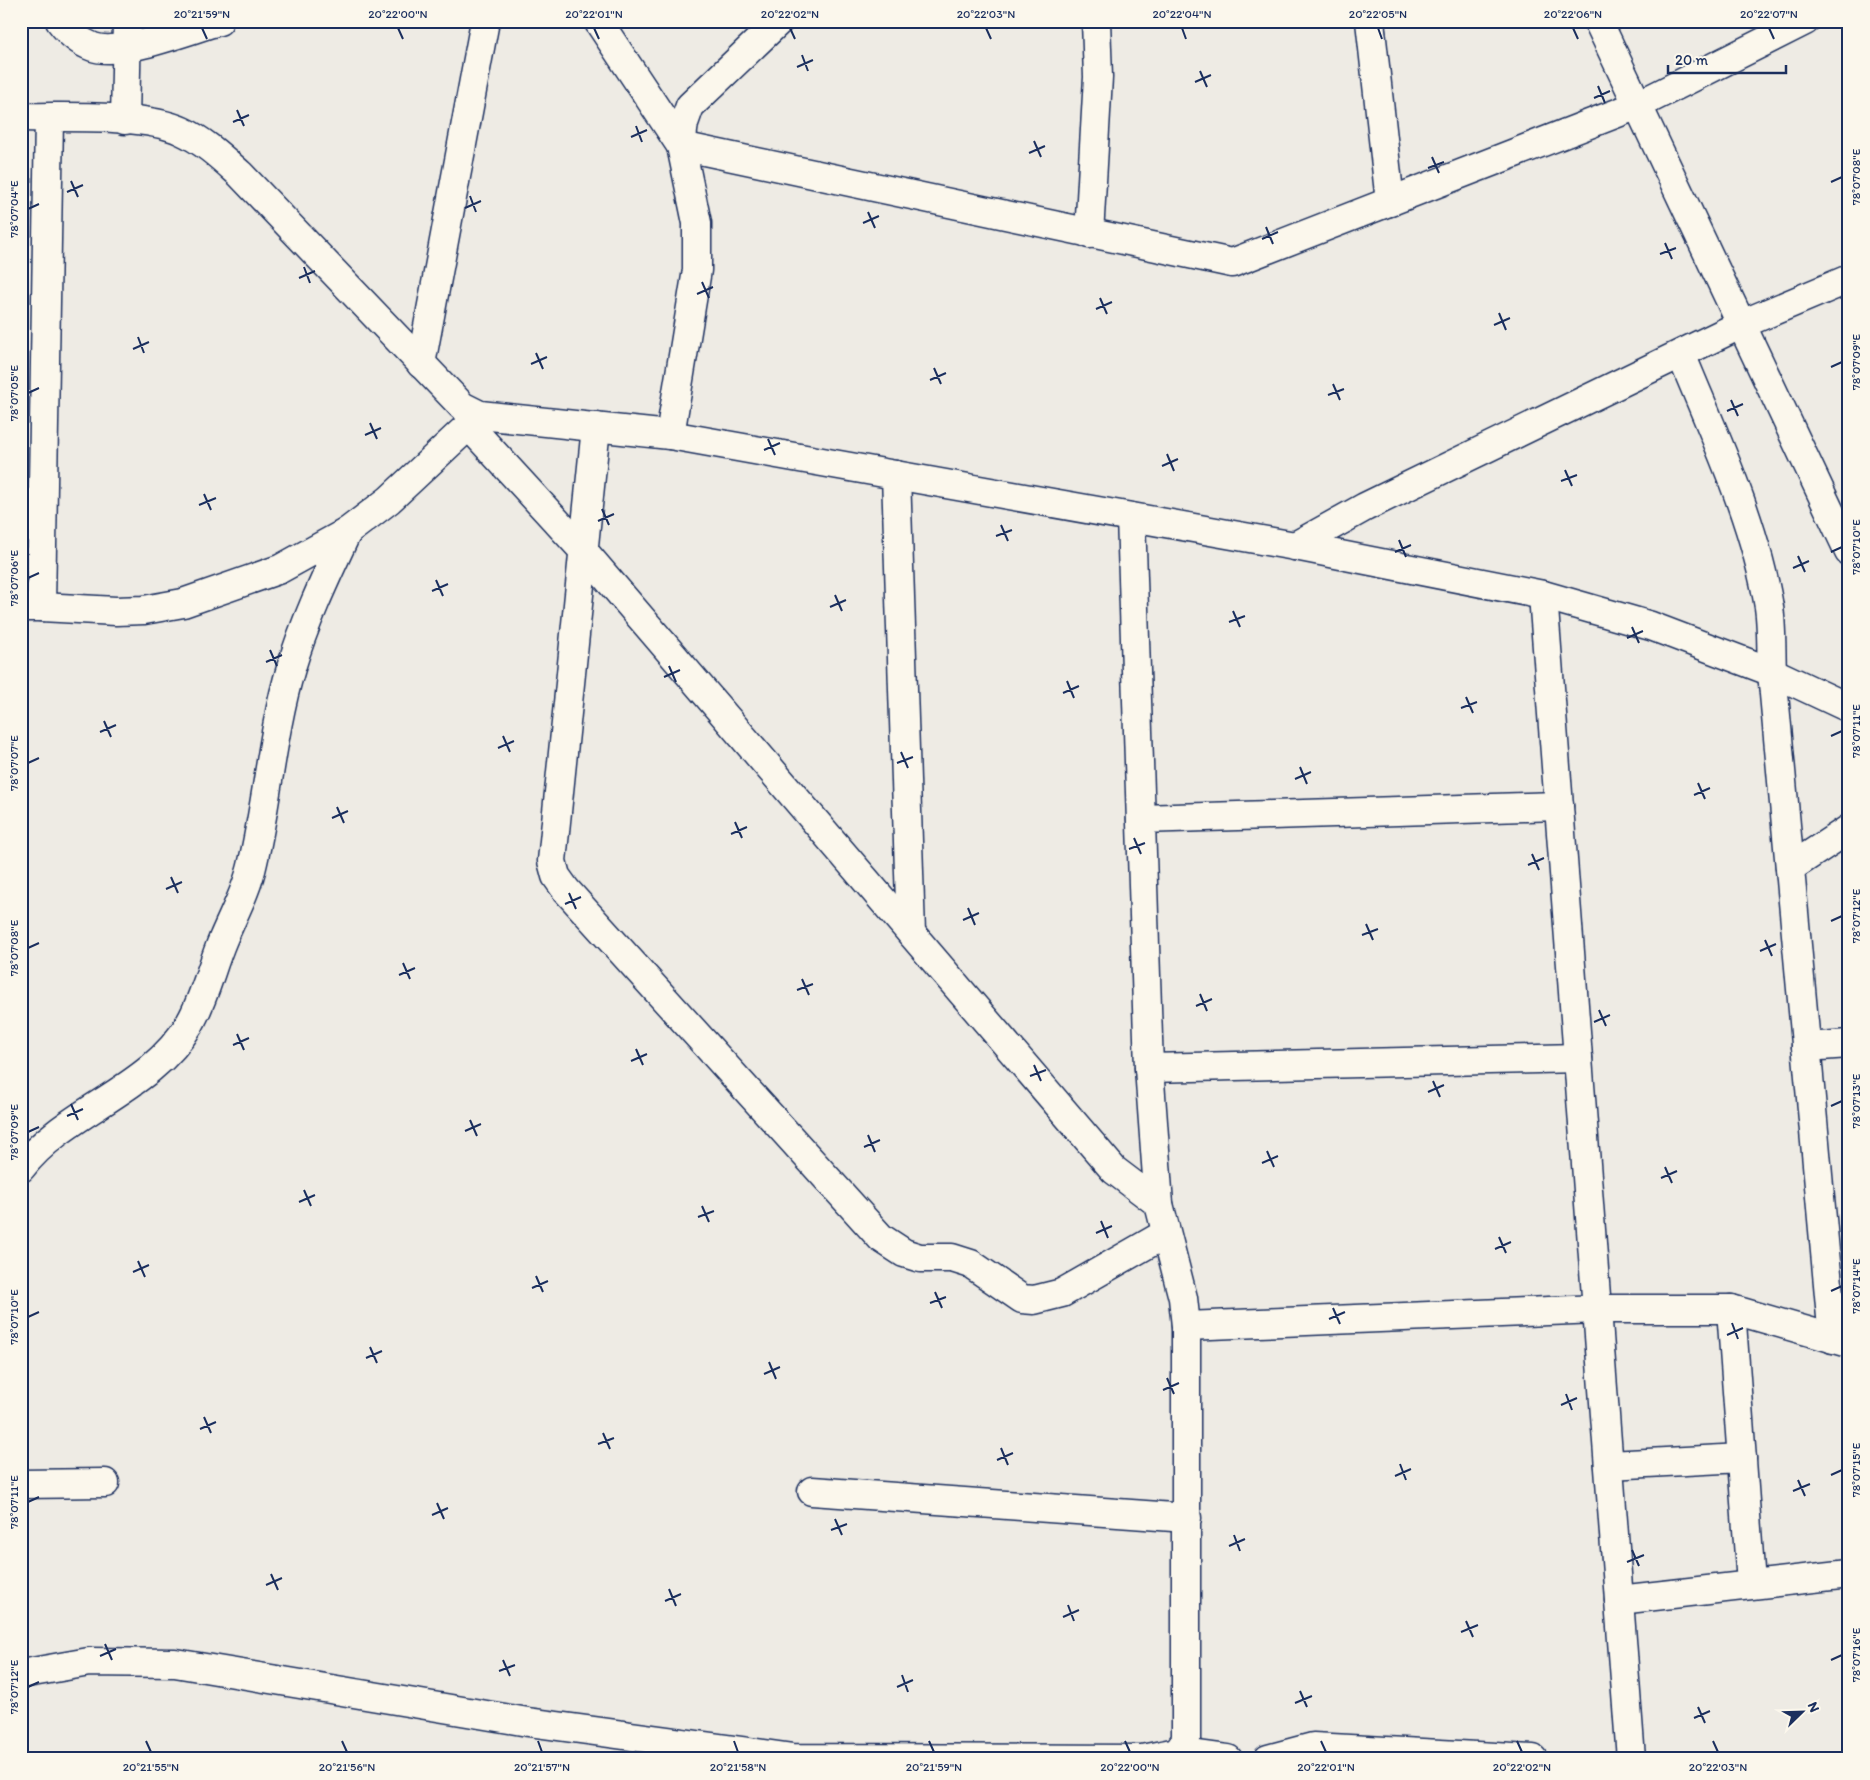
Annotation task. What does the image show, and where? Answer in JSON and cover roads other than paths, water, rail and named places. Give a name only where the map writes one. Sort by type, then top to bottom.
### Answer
[{"type":"street","points":[[60,21],[70,34],[95,48],[126,48],[219,21]]},
{"type":"street","points":[[125,120],[127,21]]},
{"type":"street","points":[[421,364],[485,21]]},
{"type":"street","points":[[598,21],[681,146],[1232,264],[1638,104],[1805,21]]},
{"type":"street","points":[[670,435],[697,270],[697,223],[681,146],[684,123],[690,106],[780,21]]},
{"type":"street","points":[[1370,21],[1390,202]]},
{"type":"street","points":[[1598,21],[1848,546]]},
{"type":"street","points":[[1089,234],[1098,77],[1096,32]]},
{"type":"street","points":[[21,117],[152,121],[182,131],[213,150],[240,174],[462,406],[582,549],[1114,1170],[1159,1204]]},
{"type":"street","points":[[49,118],[31,607],[116,611],[144,610],[183,603],[280,569],[347,532],[389,500],[474,421],[596,427],[670,435],[896,475],[1295,546],[1543,595],[1651,626],[1772,672],[1849,708]]},
{"type":"street","points":[[1295,546],[1365,507],[1742,324],[1849,279]]},
{"type":"street","points":[[1186,1326],[1598,1309],[1731,1309],[1841,1341],[1806,1047],[1772,672],[1769,608],[1755,553],[1734,486],[1682,354]]},
{"type":"street","points":[[596,427],[582,549],[552,861],[556,876],[566,890],[881,1238],[904,1253],[920,1258],[952,1258],[971,1264],[1022,1299],[1034,1300],[1062,1293],[1165,1234]]},
{"type":"street","points":[[896,475],[911,932]]},
{"type":"street","points":[[1131,517],[1150,1068],[1159,1204],[1165,1234],[1183,1298],[1186,1326],[1186,1740],[1177,1752]]},
{"type":"street","points":[[21,1168],[50,1139],[139,1077],[171,1050],[189,1024],[204,992],[222,939],[245,893],[253,861],[290,669],[311,610],[347,532]]},
{"type":"street","points":[[1543,595],[1631,1759]]},
{"type":"street","points":[[1141,819],[1559,806]]},
{"type":"street","points":[[1790,868],[1849,829]]},
{"type":"street","points":[[1806,1047],[1849,1044]]},
{"type":"street","points":[[1150,1068],[1578,1058]]},
{"type":"street","points":[[1731,1309],[1752,1584]]},
{"type":"street","points":[[1609,1465],[1742,1458]]},
{"type":"street","points":[[21,1484],[105,1483]]},
{"type":"street","points":[[812,1491],[1187,1518]]},
{"type":"street","points":[[1619,1600],[1849,1574]]},
{"type":"street","points":[[21,1674],[89,1662],[175,1663],[528,1722],[794,1758],[1142,1759],[1177,1752],[1228,1759]]},
{"type":"street","points":[[1268,1759],[1313,1747],[1533,1759]]}]
